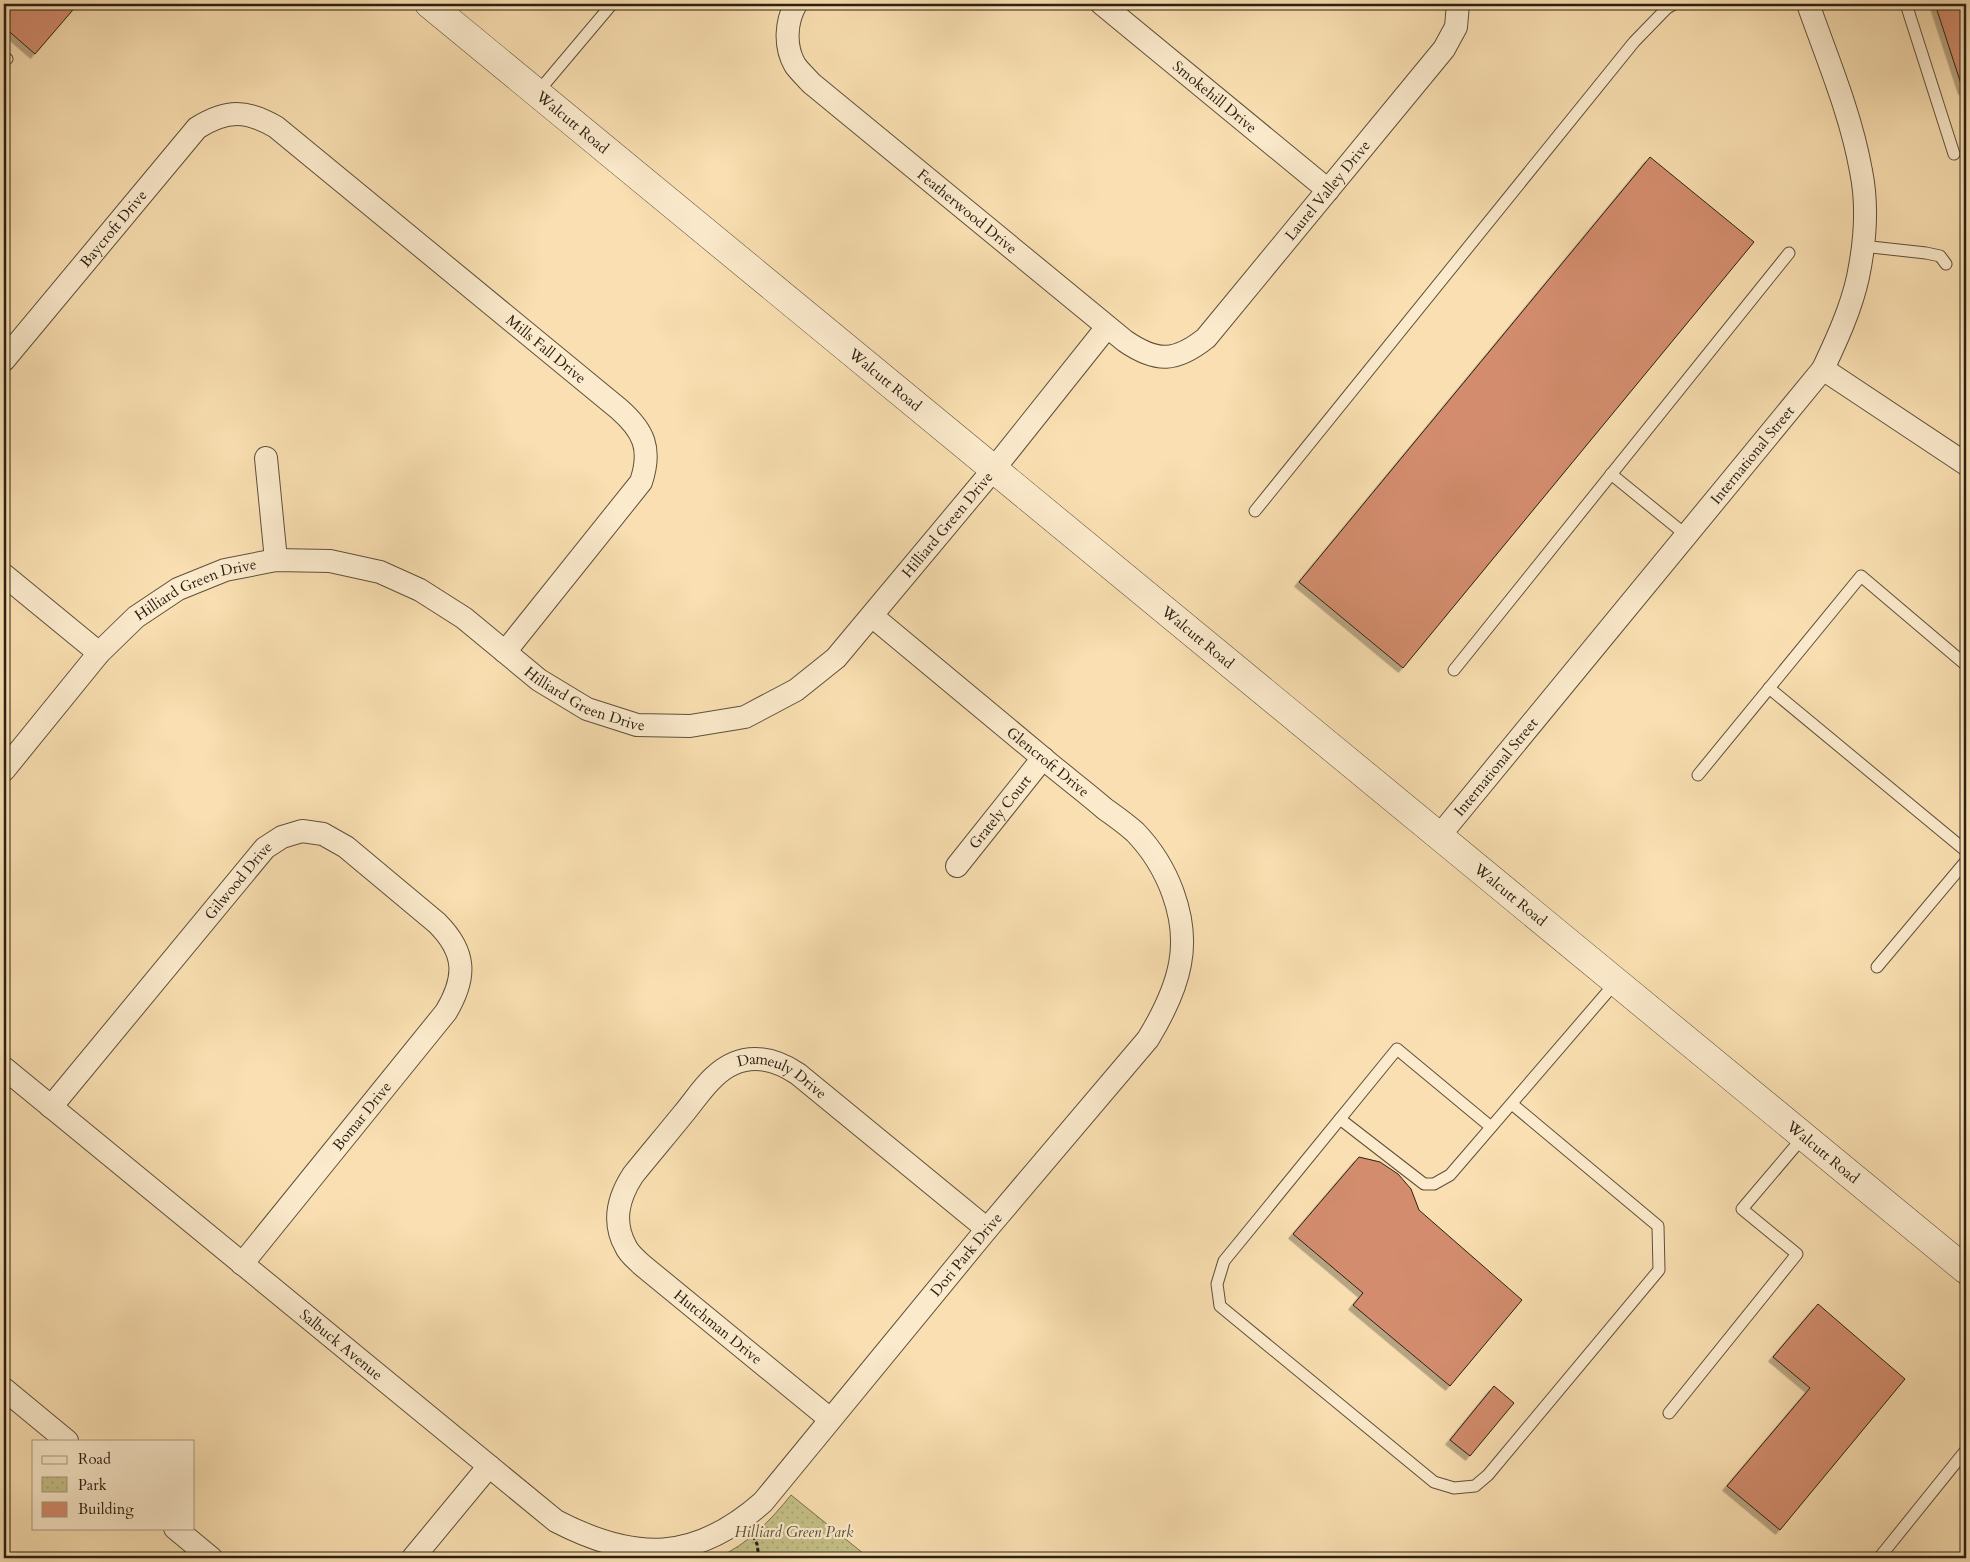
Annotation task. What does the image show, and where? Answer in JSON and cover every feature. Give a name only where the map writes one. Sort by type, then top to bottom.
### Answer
[{"type":"street","name":"Walcutt Road","points":[[429,4],[1966,1270]]},
{"type":"street","name":"Featherwood Drive","points":[[796,4],[790,15],[787,40],[795,64],[811,83],[1107,327],[1150,356],[1170,356]]},
{"type":"street","name":"Smokehill Drive","points":[[1102,4],[1328,190]]},
{"type":"street","name":"Laurel Valley Drive","points":[[1170,356],[1189,352],[1206,338],[1444,49],[1456,27],[1458,4]]},
{"type":"street","name":"International Street","points":[[1440,835],[1823,369],[1846,320],[1858,277],[1865,222],[1862,172],[1851,128],[1808,4]]},
{"type":"street","name":"Baycroft Drive","points":[[4,360],[188,137],[209,120],[234,114]]},
{"type":"street","name":"Mills Fall Drive","points":[[234,114],[259,118],[276,128],[619,409],[632,421],[640,433],[646,447],[647,465],[641,482],[505,652]]},
{"type":"street","name":"Hilliard Green Drive","points":[[4,770],[99,653],[136,617],[178,589],[225,570],[276,560],[330,561],[380,572],[420,590],[464,618],[539,680],[588,709],[638,725],[690,726],[745,717],[796,690],[836,658],[993,470],[1107,327]]},
{"type":"street","points":[[1823,369],[1966,464]]},
{"type":"street","points":[[266,458],[276,560]]},
{"type":"street","points":[[4,575],[99,653]]},
{"type":"street","name":"Glencroft Drive","points":[[872,616],[1134,832],[1152,853],[1168,880],[1177,907],[1182,936]]},
{"type":"street","name":"Grately Court","points":[[957,866],[1043,758]]},
{"type":"street","name":"Gilwood Drive","points":[[51,1107],[264,848],[282,837],[302,832],[323,834],[346,847],[437,922],[449,935],[456,947],[460,960]]},
{"type":"street","name":"Dori Park Drive","points":[[705,1545],[745,1519],[763,1502],[987,1228],[1148,1039],[1163,1015],[1173,991],[1181,962],[1182,936]]},
{"type":"street","name":"Bomar Drive","points":[[242,1264],[446,1012],[456,995],[460,980],[460,960]]},
{"type":"street","name":"Dameuly Drive","points":[[618,1226],[617,1216],[620,1200],[623,1190],[633,1175],[714,1077],[740,1061],[753,1058],[771,1060],[784,1065],[798,1074],[987,1228]]},
{"type":"street","name":"Salbuck Avenue","points":[[4,1068],[556,1521],[606,1548],[639,1555],[663,1556],[705,1545]]},
{"type":"street","name":"Hutchman Drive","points":[[618,1226],[626,1248],[642,1265],[830,1419]]},
{"type":"street","points":[[4,1389],[66,1440]]},
{"type":"street","points":[[413,1558],[489,1466]]},
{"type":"street","points":[[177,1530],[212,1558]]},
{"type":"lane","points":[[537,93],[612,4]]},
{"type":"lane","points":[[1255,511],[1634,42],[1667,8],[1674,4]]},
{"type":"lane","points":[[1906,4],[1954,154]]},
{"type":"lane","points":[[1862,246],[1926,253],[1940,256],[1946,264]]},
{"type":"lane","points":[[1454,670],[1789,253]]},
{"type":"lane","points":[[1611,474],[1686,535]]},
{"type":"lane","points":[[1698,775],[1862,576],[1966,665]]},
{"type":"lane","points":[[1770,688],[1966,851]]},
{"type":"lane","points":[[1877,967],[1966,860]]},
{"type":"lane","points":[[1340,1119],[1424,1184],[1434,1184],[1450,1176],[1616,982]]},
{"type":"lane","points":[[1491,1127],[1397,1049],[1224,1261],[1217,1284],[1220,1306],[1434,1482],[1454,1488],[1475,1486],[1488,1475],[1659,1270],[1658,1226],[1512,1104]]},
{"type":"lane","points":[[1669,1413],[1797,1254],[1742,1209],[1804,1136]]},
{"type":"lane","points":[[1879,1558],[1966,1450]]},
{"type":"path","points":[[753,1536],[757,1544],[759,1558]]},
{"type":"green space","name":"Hilliard Green Park","points":[[791,1495],[869,1558],[717,1558],[739,1546],[758,1531]]},
{"type":"building","points":[[4,4],[78,4],[35,54],[4,27]]},
{"type":"building","points":[[1935,4],[1966,4],[1966,90],[1963,90]]},
{"type":"building","points":[[1650,157],[1754,242],[1403,668],[1299,582]]},
{"type":"building","points":[[1359,1157],[1380,1162],[1398,1174],[1411,1189],[1419,1210],[1522,1300],[1450,1386],[1353,1305],[1363,1293],[1293,1234]]},
{"type":"building","points":[[1818,1304],[1905,1379],[1780,1530],[1727,1486],[1810,1388],[1773,1357]]},
{"type":"building","points":[[1494,1386],[1514,1403],[1470,1456],[1450,1440]]}]
